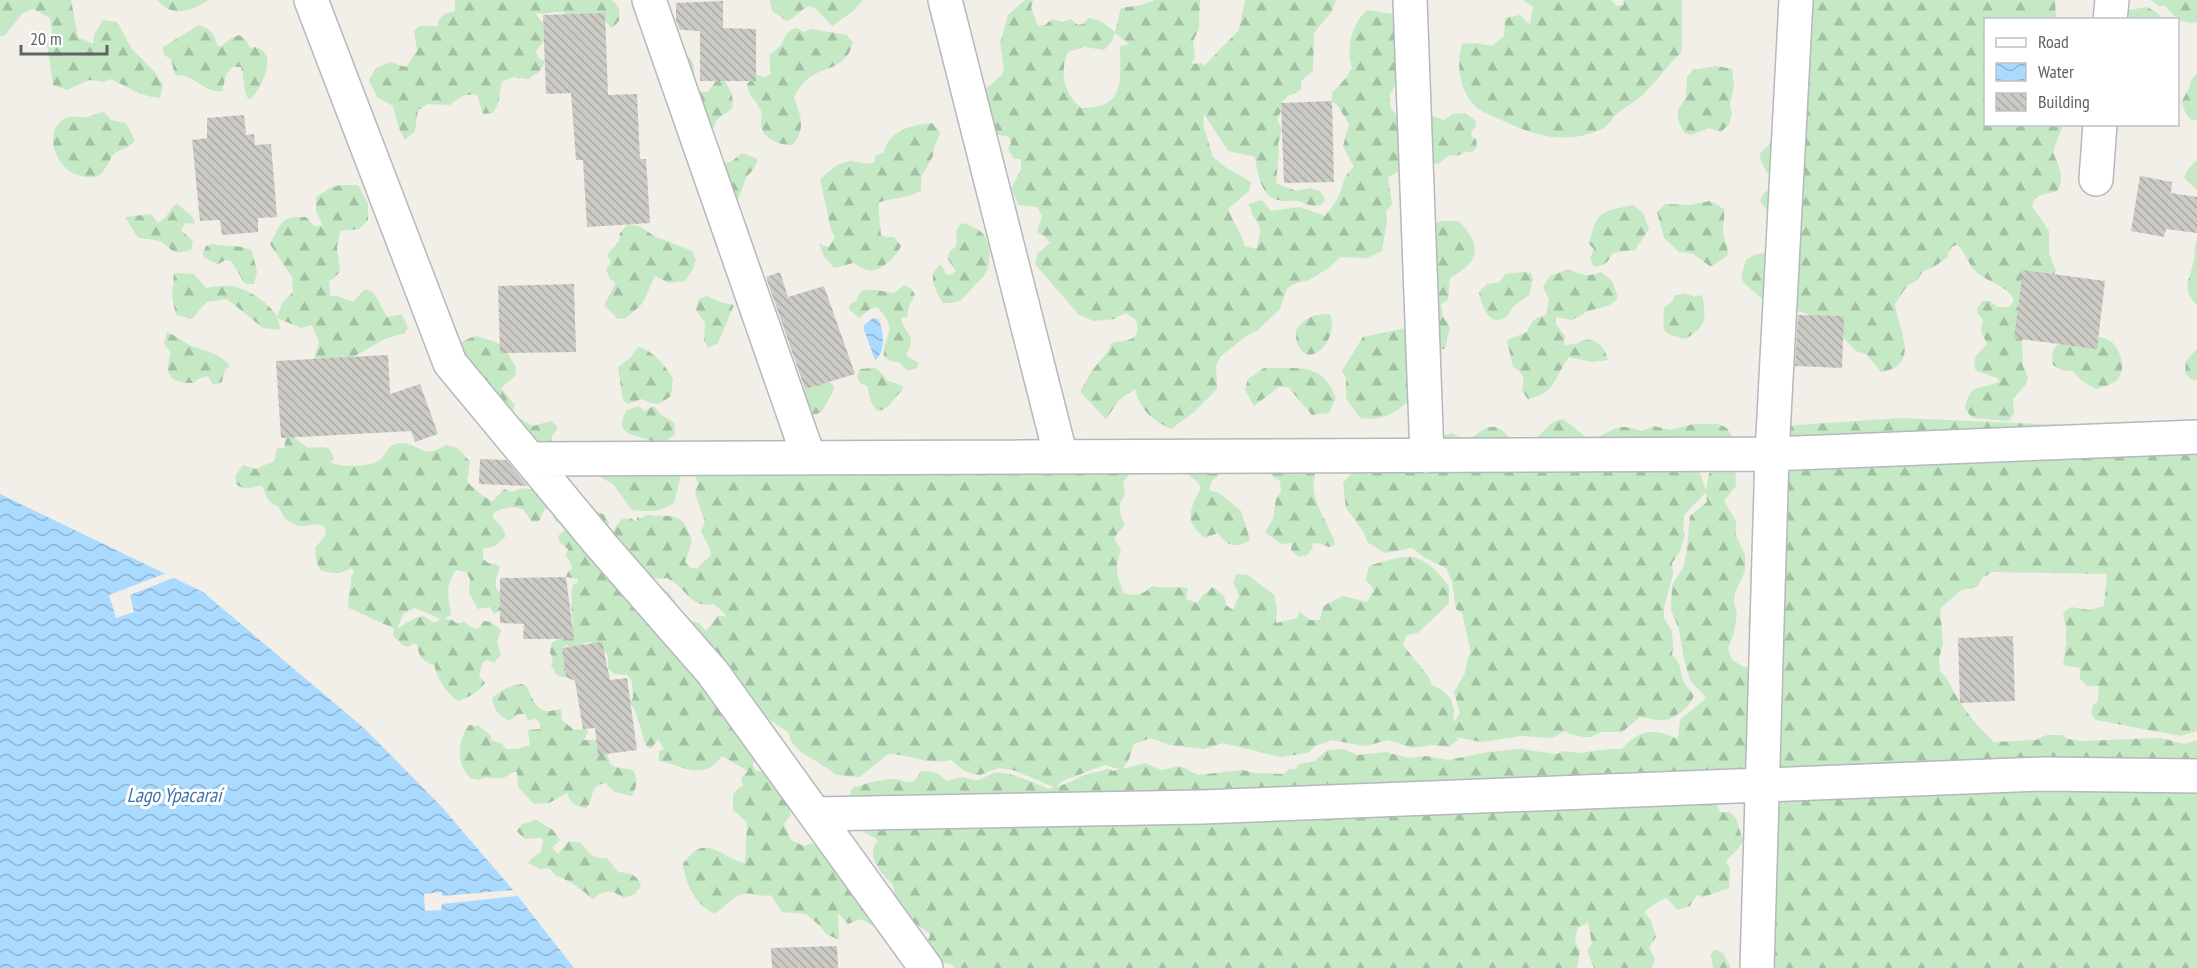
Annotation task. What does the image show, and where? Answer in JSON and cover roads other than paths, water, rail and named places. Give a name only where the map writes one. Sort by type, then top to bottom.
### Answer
[{"type":"street","points":[[311,0],[450,363],[712,673],[926,968]]},
{"type":"street","points":[[649,0],[809,458]]},
{"type":"street","points":[[945,0],[1061,457]]},
{"type":"street","points":[[1410,0],[1427,456]]},
{"type":"street","points":[[1757,968],[1772,454],[1796,0]]},
{"type":"street","points":[[2110,18],[2112,0]]},
{"type":"street","points":[[2096,179],[2100,126]]},
{"type":"street","points":[[530,459],[1772,454],[2197,437]]},
{"type":"street","points":[[815,814],[1203,807],[2043,774],[2197,776]]},
{"type":"water","points":[[873,318],[878,319],[883,335],[881,352],[875,360],[864,330],[864,325]]},
{"type":"water","name":"Lago Ypacaraí","points":[[0,494],[203,592],[365,729],[441,806],[513,890],[574,968],[0,968]]}]
